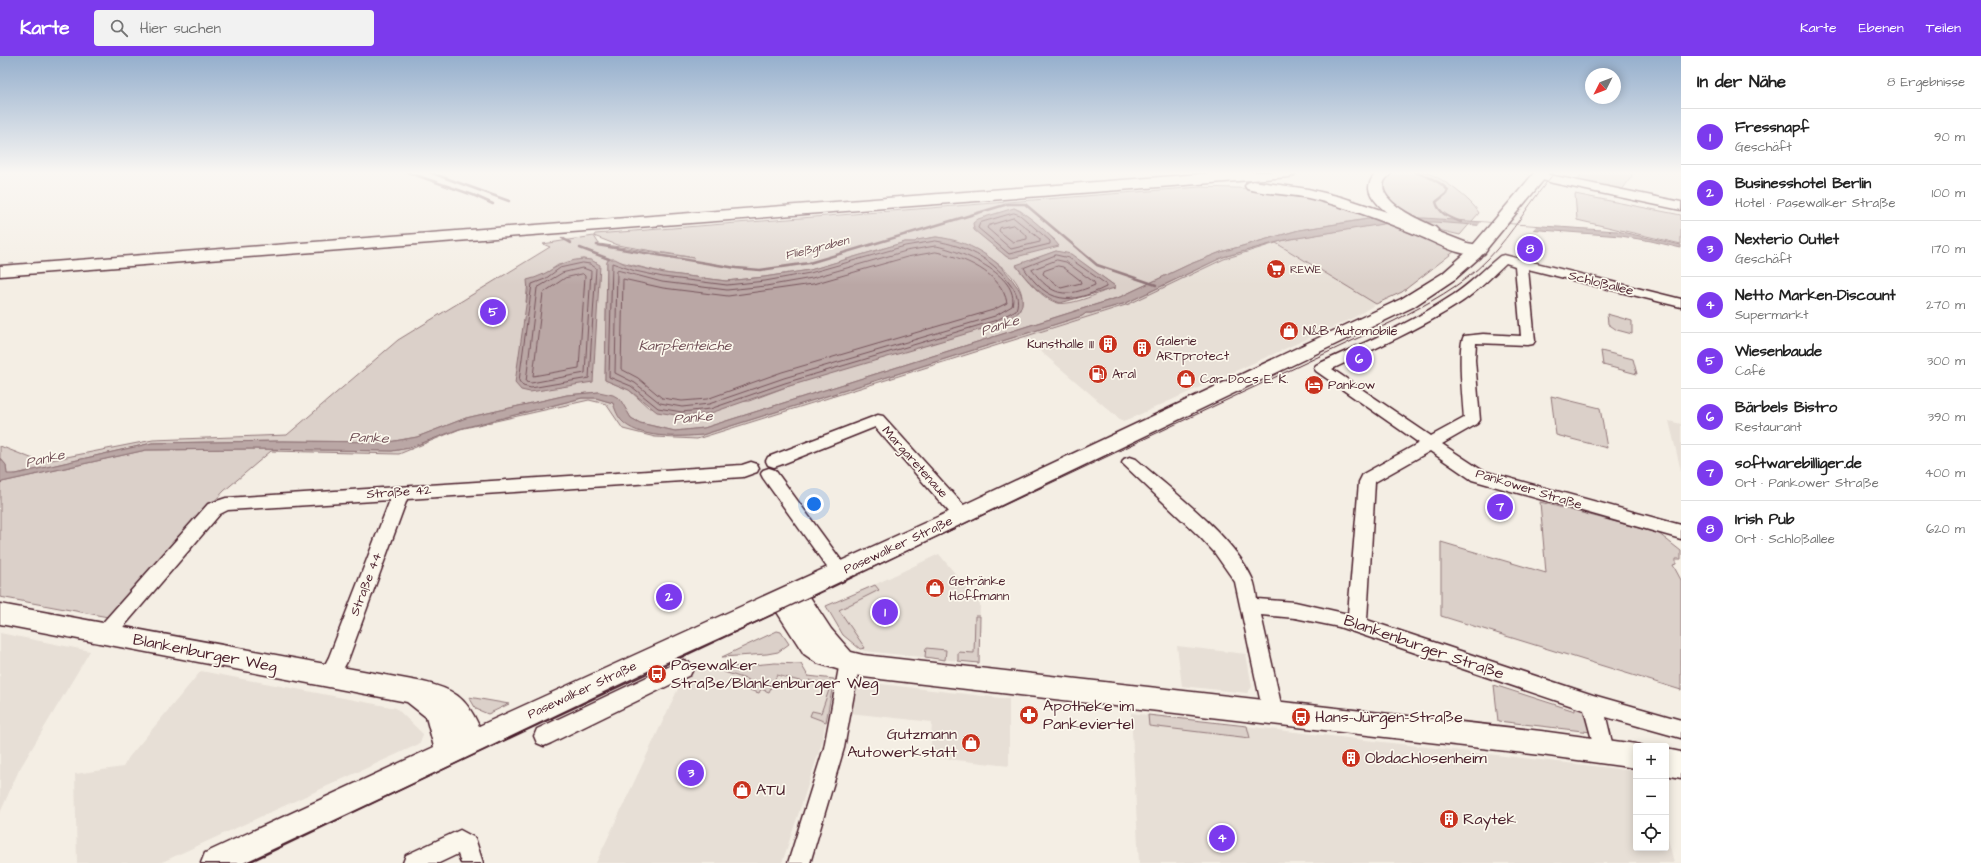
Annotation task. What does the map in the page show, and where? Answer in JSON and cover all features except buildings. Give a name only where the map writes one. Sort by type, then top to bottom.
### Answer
[{"type":"highway","points":[[0,263],[702,210]]},
{"type":"highway","points":[[0,271],[807,210]]},
{"type":"highway","points":[[1364,210],[1464,248],[1478,250]]},
{"type":"main road","points":[[1393,210],[1407,220],[1478,250]]},
{"type":"main road","name":"Pasewalker Straße","points":[[215,863],[651,658],[962,515],[1407,304],[1450,276],[1478,250],[1513,210]]},
{"type":"main road","points":[[788,596],[812,647],[826,656],[880,669],[1633,756]]},
{"type":"main road","name":"Blankenburger Weg","points":[[0,614],[431,694],[447,701],[463,717],[473,742]]},
{"type":"main road","name":"Blankenburger Weg","points":[[410,691],[427,702],[437,711],[449,753]]},
{"type":"main road","points":[[1669,763],[1681,765]]},
{"type":"street","name":"Schloßallee","points":[[1321,368],[1410,325],[1455,300],[1480,281],[1504,259],[1681,303]]},
{"type":"street","points":[[1357,624],[1367,482],[1369,478],[1472,420],[1468,354],[1469,339],[1483,338],[1528,341],[1520,263]]},
{"type":"street","name":"Pankower Straße","points":[[1321,368],[1478,476],[1681,532]]},
{"type":"street","name":"Margaretenaue","points":[[751,468],[752,463],[757,459],[768,458],[771,467],[878,420],[962,515]]},
{"type":"street","points":[[1130,463],[1222,548],[1244,580],[1273,713]]},
{"type":"street","points":[[771,467],[840,572]]},
{"type":"street","name":"Straße 42","points":[[105,634],[214,509],[226,504],[743,471],[751,468]]},
{"type":"street","name":"Straße 44","points":[[329,676],[338,660],[401,492]]},
{"type":"street","name":"Blankenburger Straße","points":[[1250,606],[1295,610],[1357,624],[1593,704],[1681,730]]},
{"type":"street","points":[[799,863],[834,748],[846,661]]},
{"type":"street","name":"Pasewalker Straße","points":[[544,736],[683,669]]},
{"type":"street","points":[[1593,704],[1604,751]]},
{"type":"street","points":[[414,863],[460,841],[467,846],[472,863]]},
{"type":"shaded area","points":[[908,210],[1011,210],[975,230],[1007,257],[1055,240],[1018,210],[1351,210],[1373,218],[1299,230],[1221,252],[1188,265],[1120,297],[704,428],[675,431],[640,423],[631,418],[625,408],[599,392],[567,395],[466,418],[417,437],[389,442],[282,441],[152,443],[7,475],[6,465],[0,458],[0,446],[41,462],[153,440],[287,435],[398,340],[550,247],[543,244],[594,236],[595,234]],"holes":[[[594,236],[617,245],[695,258],[599,244]],[[936,237],[948,240],[980,252],[995,262],[1008,273],[1018,285],[1022,298],[1019,312],[786,387],[749,401],[649,408],[629,390],[605,380],[607,262],[609,259],[664,273],[726,281],[810,270],[905,242],[915,242],[917,240]],[[1056,251],[1081,262],[1115,286],[1079,301],[1064,303],[1052,301],[1040,293],[1016,266]],[[583,259],[597,263],[526,302],[528,280],[539,278],[558,265]]]},
{"type":"shaded area","points":[[1401,210],[1476,210],[1479,213],[1460,235],[1430,228]]},
{"type":"shaded area","points":[[1576,210],[1654,210],[1681,215],[1681,244],[1577,220]]},
{"type":"shaded area","points":[[1386,223],[1454,249],[1455,251],[1402,292],[1376,304],[1276,243],[1224,259],[1129,304],[697,439],[655,437],[623,429],[606,404],[589,400],[460,429],[399,454],[271,451],[224,491],[108,617],[0,597],[0,484],[2,482],[146,450],[252,449],[392,451],[409,448],[459,429],[582,398],[596,398],[613,403],[619,415],[628,424],[638,430],[650,434],[663,436],[702,435],[1082,316],[1086,313],[1091,313],[1126,303],[1223,257],[1285,240]]},
{"type":"shaded area","points":[[1276,243],[1376,304],[1353,318],[1123,422],[1024,337],[1129,304],[1224,259]]},
{"type":"shaded area","points":[[1607,314],[1632,321],[1632,334],[1617,330],[1608,324]]},
{"type":"shaded area","points":[[1601,351],[1633,359],[1637,374],[1603,365]]},
{"type":"shaded area","points":[[1551,396],[1600,408],[1607,448],[1556,435]]},
{"type":"shaded area","points":[[1669,421],[1681,424],[1681,471]]},
{"type":"shaded area","points":[[1540,502],[1658,533],[1681,551],[1681,559],[1676,559],[1676,564],[1673,565],[1681,580],[1681,690],[1441,616],[1441,542],[1546,573]]},
{"type":"shaded area","points":[[939,554],[980,604],[979,663],[864,651],[856,646],[828,607]]},
{"type":"shaded area","points":[[875,585],[879,590],[839,610],[865,648],[860,649],[843,635],[826,606]]},
{"type":"shaded area","points":[[975,616],[980,616],[979,663],[958,661],[958,652],[974,653]]},
{"type":"shaded area","points":[[777,631],[781,632],[789,644],[778,652],[722,657]]},
{"type":"shaded area","points":[[0,633],[90,651],[19,770],[0,813]]},
{"type":"shaded area","points":[[1177,646],[1246,654],[1252,687],[1247,693],[1182,686]]},
{"type":"shaded area","points":[[926,648],[946,650],[945,660],[925,657]]},
{"type":"shaded area","points":[[775,663],[801,664],[808,676],[834,679],[826,722],[810,716],[812,711],[821,713],[830,687],[809,680],[807,683],[777,675],[769,692],[761,689],[759,693],[746,689],[749,680],[724,672],[731,667]]},
{"type":"shaded area","points":[[707,664],[834,679],[821,746],[782,863],[596,863],[685,674]]},
{"type":"shaded area","points":[[201,671],[396,708],[423,734],[422,738],[419,744],[160,863],[77,863],[75,774],[123,767],[129,757]]},
{"type":"shaded area","points":[[855,681],[1009,699],[1009,766],[930,757],[932,722],[849,713]]},
{"type":"shaded area","points":[[1494,685],[1575,711],[1575,703],[1583,702],[1591,732],[1498,721]]},
{"type":"shaded area","points":[[469,697],[509,704],[488,714],[476,709]]},
{"type":"shaded area","points":[[1131,713],[1633,771],[1633,851],[1669,851],[1669,842],[1674,863],[1139,863]]},
{"type":"shaded area","points":[[1148,715],[1247,726],[1250,738],[1149,726]]},
{"type":"water","points":[[1009,210],[1017,210],[1038,225],[1059,246],[1012,258],[1007,257],[974,230],[973,223],[978,219]]},
{"type":"water","points":[[1375,218],[1424,218],[1617,231],[1681,245],[1681,248],[1621,236],[1434,222],[1389,223],[1285,240],[1223,257],[1126,303],[1091,313],[1086,313],[1082,316],[702,435],[671,436],[648,434],[637,431],[621,420],[613,403],[596,398],[582,398],[459,429],[409,448],[392,451],[252,449],[146,450],[2,482],[0,484],[0,458],[6,465],[7,474],[16,474],[152,443],[282,441],[389,442],[417,437],[466,418],[567,395],[599,392],[613,395],[620,399],[631,418],[640,423],[675,431],[704,428],[1120,297],[1188,265],[1221,252],[1299,230]]},
{"type":"water","name":"Karpfenteiche","points":[[936,237],[971,246],[991,259],[1009,275],[1021,294],[1022,305],[1015,316],[999,324],[786,387],[711,413],[682,416],[657,412],[629,390],[605,380],[607,262],[609,259],[615,259],[625,264],[664,273],[726,281],[810,270],[905,242],[915,242],[917,240]]},
{"type":"water","points":[[1056,251],[1071,254],[1115,286],[1115,288],[1060,303],[1047,297],[1025,277],[1016,265]]},
{"type":"water","points":[[583,259],[591,260],[600,265],[593,382],[530,392],[521,390],[515,383],[528,291],[527,280],[542,275],[567,262]]},
{"type":"pier","points":[[1481,222],[1536,226],[1532,231],[1477,227]]},
{"type":"waterway","name":"Fließgraben","points":[[597,245],[736,268],[760,270],[809,263],[989,210]]},
{"type":"waterway","name":"Fließgraben","points":[[1032,210],[1097,265],[1156,285]]},
{"type":"waterway","points":[[1440,210],[1446,215],[1461,222]]},
{"type":"waterway","name":"Fließgraben","points":[[562,238],[571,243]]},
{"type":"waterway","points":[[580,248],[609,259]]},
{"type":"tram line","points":[[852,577],[1394,321],[1431,301],[1456,286],[1478,269],[1497,249],[1527,210]]},
{"type":"tram line","points":[[245,863],[854,576]]},
{"type":"place","name":"Irish Pub","points":[[1530,249]]},
{"type":"place","name":"REWE","points":[[1276,269]]},
{"type":"place","name":"Wiesenbaude","points":[[493,312]]},
{"type":"place","name":"N&B Automobile","points":[[1289,331]]},
{"type":"place","name":"Kunsthalle 111","points":[[1108,344]]},
{"type":"place","name":"Galerie ARTprotect","points":[[1142,348]]},
{"type":"place","name":"Bärbels Bistro","points":[[1359,359]]},
{"type":"place","name":"Aral","points":[[1098,374]]},
{"type":"place","name":"Car Docs E. K.","points":[[1186,379]]},
{"type":"place","name":"Pankow","points":[[1314,385]]},
{"type":"place","name":"softwarebilliger.de","points":[[1500,507]]},
{"type":"place","name":"Getränke Hoffmann","points":[[935,588]]},
{"type":"place","name":"Businesshotel Berlin","points":[[669,597]]},
{"type":"place","name":"Fressnapf","points":[[885,612]]},
{"type":"place","name":"Pasewalker Straße/Blankenburger Weg","points":[[657,674]]},
{"type":"place","name":"Apotheke im Pankeviertel","points":[[1029,715]]},
{"type":"place","name":"Hans-Jürgen-Straße","points":[[1301,717]]},
{"type":"place","name":"Gutzmann Autowerkstatt","points":[[971,743]]},
{"type":"place","name":"Obdachlosenheim","points":[[1351,758]]},
{"type":"place","name":"Nexterio Outlet","points":[[691,773]]},
{"type":"place","name":"ATU","points":[[742,790]]},
{"type":"place","name":"Raytek","points":[[1449,819]]},
{"type":"place","name":"Netto Marken-Discount","points":[[1222,838]]},
{"type":"water label","name":"Panke","points":[[1000,326]]},
{"type":"water label","name":"Panke","points":[[693,418]]},
{"type":"water label","name":"Panke","points":[[369,438]]},
{"type":"water label","name":"Panke","points":[[45,459]]}]
